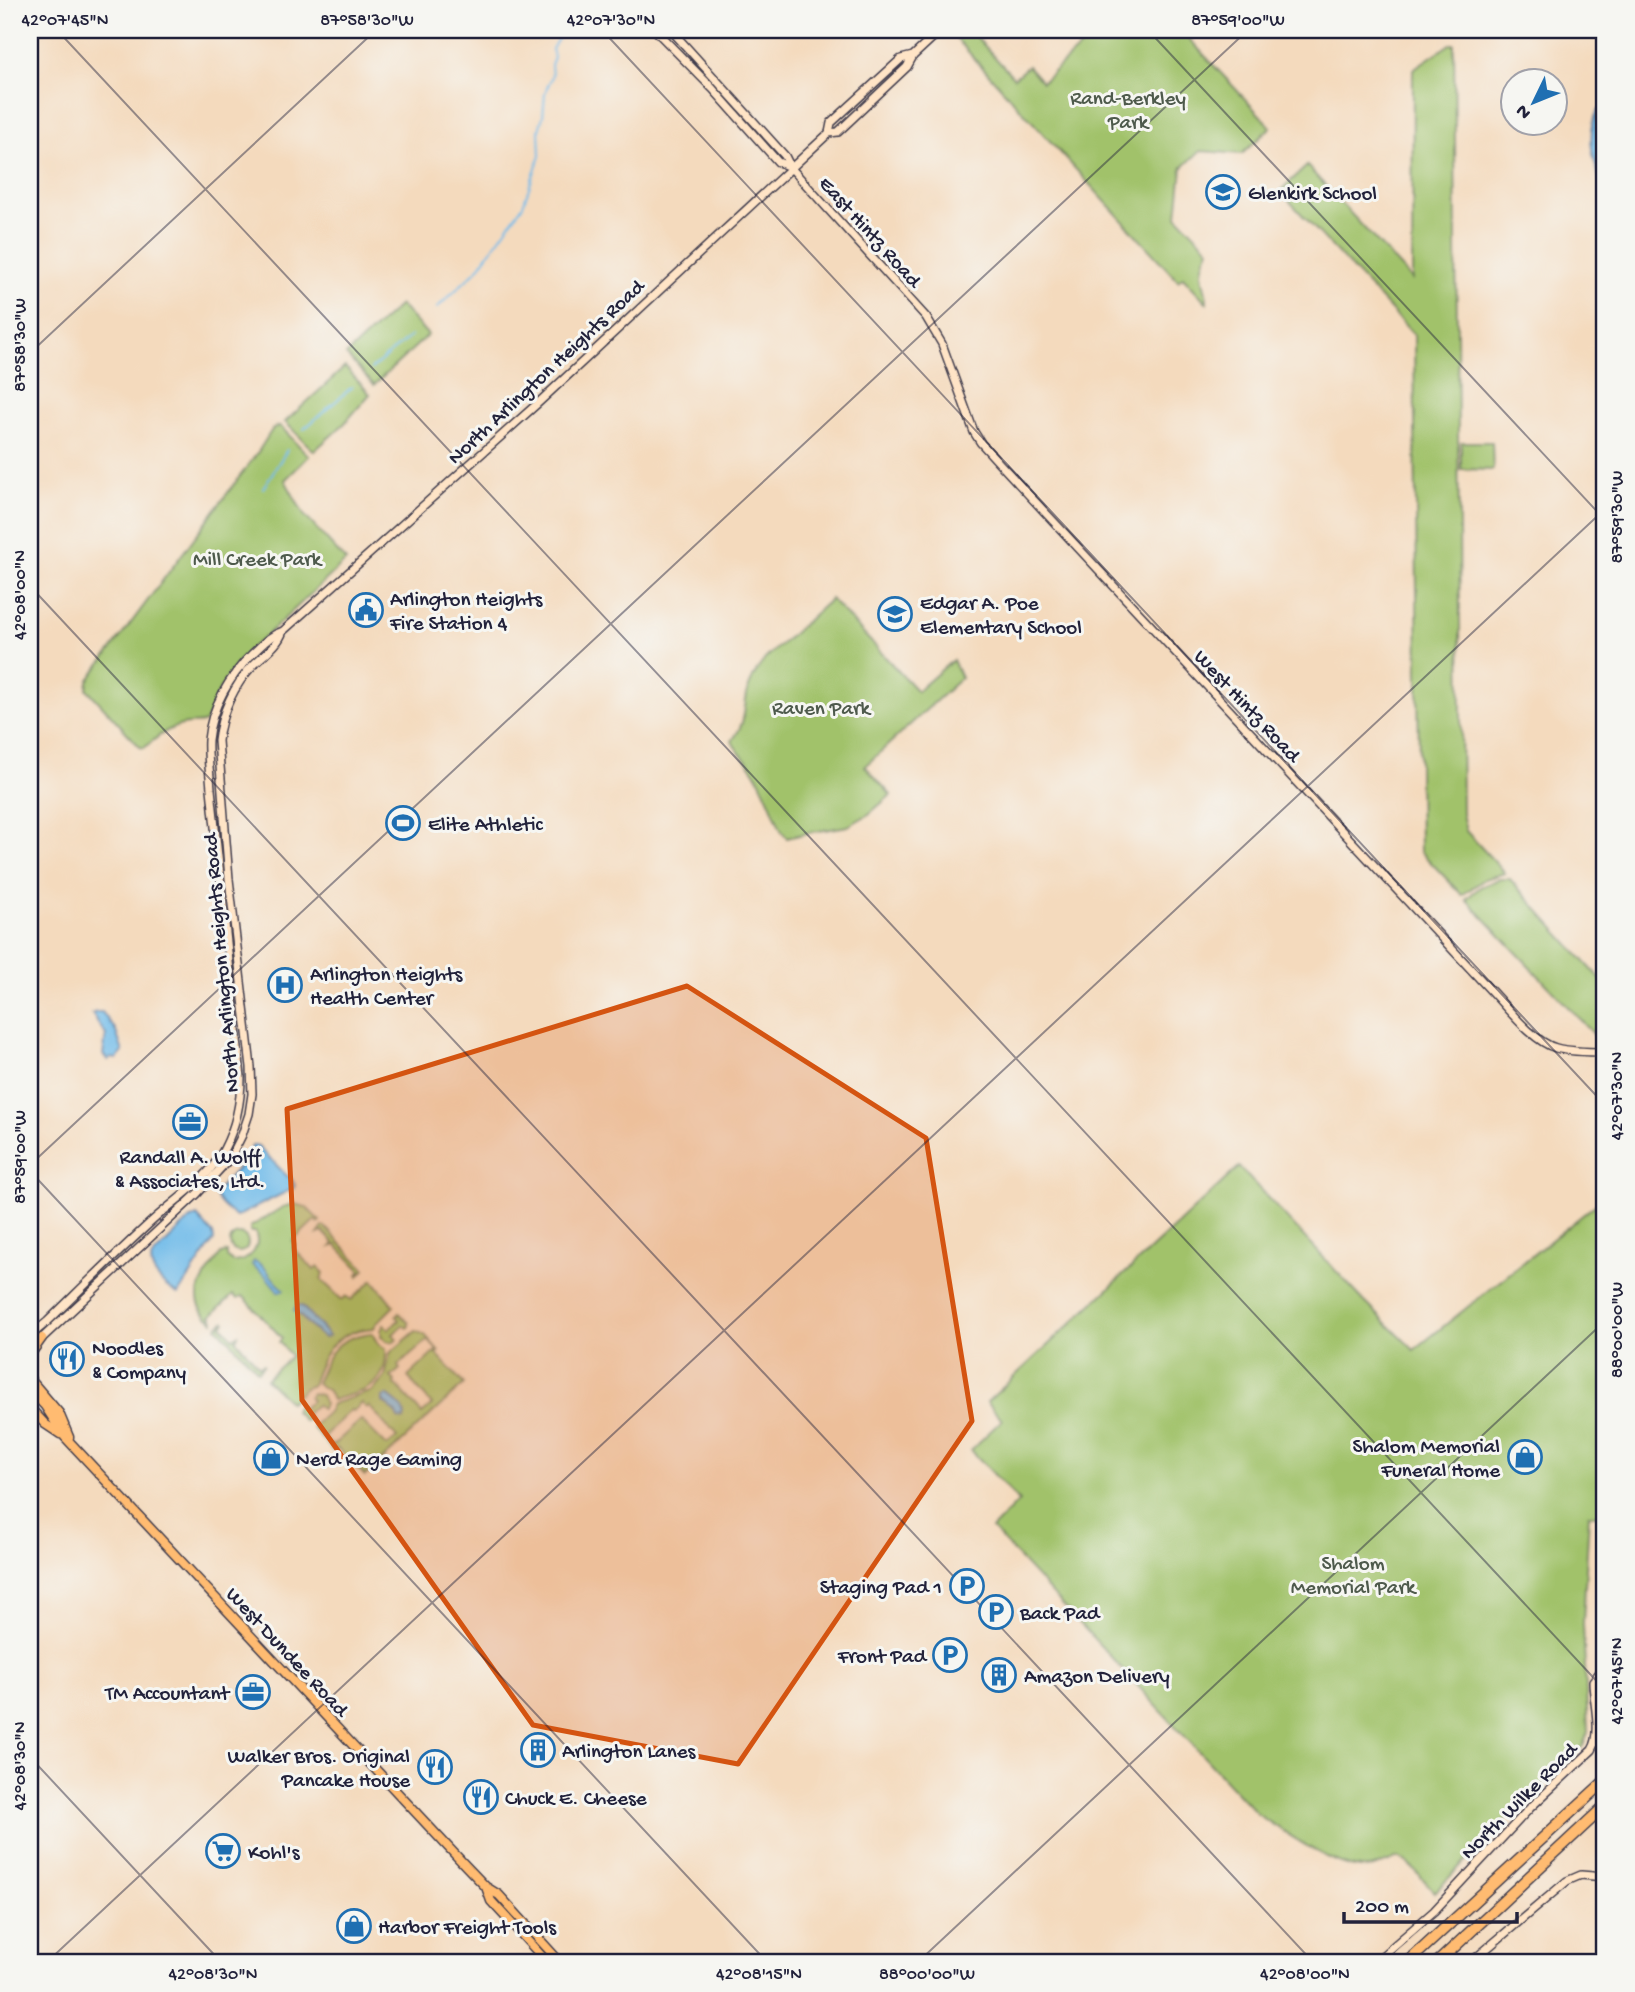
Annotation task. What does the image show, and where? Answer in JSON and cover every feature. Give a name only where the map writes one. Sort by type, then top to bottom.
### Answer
[{"type":"highway","points":[[1408,1962],[1604,1782]]},
{"type":"highway","points":[[1438,1962],[1604,1808]]},
{"type":"main road","name":"East Hintz Road","points":[[655,30],[778,162],[791,168]]},
{"type":"main road","name":"East Hintz Road","points":[[671,30],[926,317]]},
{"type":"main road","name":"North Arlington Heights Road","points":[[30,1349],[197,1194],[231,1157],[242,1135],[251,1094],[251,1067],[231,899],[218,741],[230,698],[253,665],[280,640],[283,632],[537,404],[829,133],[838,132],[907,67],[913,56],[941,30]]},
{"type":"main road","name":"West Hintz Road","points":[[926,317],[942,344],[974,432],[1000,465],[1533,1034],[1554,1048],[1605,1052]]},
{"type":"main road","name":"North Arlington Heights Road","points":[[30,1336],[204,1175],[224,1149],[235,1125],[241,1077],[208,740],[217,705],[237,669],[274,634],[283,632]]},
{"type":"main road","points":[[30,1355],[42,1338]]},
{"type":"main road","points":[[30,1379],[59,1413],[73,1446]]},
{"type":"main road","name":"West Dundee Road","points":[[30,1390],[45,1406],[73,1446],[486,1887],[499,1895],[560,1962]]},
{"type":"main road","name":"West Dundee Road","points":[[30,1408],[45,1424],[65,1437]]},
{"type":"main road","name":"North Wilke Road","points":[[1375,1962],[1434,1911],[1530,1808],[1592,1750],[1598,1733],[1593,1681],[1605,1670]]},
{"type":"main road","points":[[1471,1962],[1567,1881],[1581,1875],[1605,1877]]},
{"type":"main road","name":"West Dundee Road","points":[[486,1887],[491,1902],[547,1962]]},
{"type":"highlighted area","points":[[687,986],[926,1138],[972,1421],[738,1764],[533,1725],[302,1400],[287,1109]]},
{"type":"green space","name":"Rand-Berkley Park","points":[[954,30],[970,30],[1014,78],[1028,66],[1042,82],[1099,30],[1181,30],[1271,127],[1242,154],[1200,151],[1182,168],[1177,216],[1209,249],[1202,273],[1207,303],[1183,277],[1178,281],[951,33]]},
{"type":"green space","points":[[1454,44],[1462,814],[1466,831],[1505,873],[1485,879],[1462,895],[1420,851],[1414,335],[1280,191],[1307,166],[1412,280],[1413,69]]},
{"type":"green space","points":[[400,305],[428,335],[374,385],[346,355]]},
{"type":"green space","points":[[345,367],[370,394],[344,424],[314,451],[285,422]]},
{"type":"green space","name":"Mill Creek Park","points":[[280,426],[309,456],[285,480],[304,515],[346,561],[237,663],[221,687],[205,722],[170,729],[144,748],[140,747],[87,689],[88,681],[273,428]]},
{"type":"green space","points":[[1461,442],[1492,442],[1493,470],[1461,469]]},
{"type":"green space","name":"Raven Park","points":[[831,599],[917,691],[953,660],[961,678],[865,766],[891,795],[869,814],[848,826],[787,838],[759,779],[732,741],[742,723],[748,689],[759,667]]},
{"type":"green space","points":[[1499,879],[1510,879],[1605,984],[1605,1046],[1466,899],[1480,887]]},
{"type":"green space","name":"Shalom Memorial Park","points":[[1239,1167],[1364,1301],[1414,1350],[1605,1197],[1605,1516],[1589,1514],[1583,1623],[1588,1732],[1583,1746],[1515,1810],[1435,1892],[1408,1863],[1399,1858],[1368,1868],[1341,1863],[1311,1849],[1257,1814],[992,1529],[1019,1501],[971,1450],[1002,1420],[987,1402]]},
{"type":"green space","points":[[294,1204],[306,1207],[320,1221],[318,1223],[315,1220],[293,1241],[296,1245],[293,1248],[314,1270],[318,1267],[324,1273],[321,1279],[342,1300],[346,1296],[351,1300],[373,1280],[394,1306],[374,1328],[349,1333],[332,1345],[321,1362],[312,1385],[290,1402],[266,1379],[291,1356],[279,1342],[282,1338],[243,1296],[238,1299],[233,1295],[211,1316],[214,1322],[204,1313],[198,1297],[203,1280],[221,1254],[227,1252],[227,1257],[233,1262],[249,1257],[257,1243],[255,1232],[250,1232],[250,1227],[283,1207]]},
{"type":"green space","points":[[323,1227],[365,1269],[359,1276],[361,1271],[336,1245],[331,1247],[334,1243],[323,1232],[318,1234]]},
{"type":"green space","points":[[239,1234],[246,1236],[246,1250],[239,1252],[232,1250],[230,1243],[232,1236]]},
{"type":"green space","points":[[399,1313],[409,1326],[407,1328],[403,1325],[393,1334],[397,1339],[387,1341],[381,1336],[381,1330],[384,1325],[389,1329],[399,1320],[396,1316]]},
{"type":"green space","points":[[224,1321],[222,1326],[233,1338],[238,1335],[236,1340],[259,1366],[264,1364],[258,1371],[217,1327]]},
{"type":"green space","points":[[416,1331],[425,1335],[439,1351],[436,1354],[464,1384],[365,1476],[337,1448],[333,1451],[312,1427],[328,1412],[332,1404],[373,1391],[385,1377],[390,1353]],"holes":[[[428,1340],[437,1350],[408,1377],[432,1405],[422,1414],[391,1377],[400,1369],[398,1366]],[[362,1403],[366,1408],[369,1406],[397,1438],[387,1446],[361,1420],[332,1446],[323,1437]]]},
{"type":"green space","points":[[372,1333],[378,1344],[386,1349],[383,1373],[371,1386],[332,1400],[328,1391],[316,1383],[325,1363],[342,1342]]},
{"type":"green space","points":[[312,1393],[321,1395],[324,1405],[321,1409],[316,1405],[306,1414],[309,1419],[304,1421],[295,1409],[298,1406],[302,1409],[312,1400],[309,1397]]},
{"type":"water","points":[[1598,110],[1605,110],[1605,194],[1591,142]]},
{"type":"water","points":[[102,1012],[115,1029],[123,1052],[117,1059],[108,1060],[103,1055],[106,1035],[92,1014]]},
{"type":"water","points":[[253,1145],[258,1146],[295,1185],[294,1188],[236,1217],[221,1204],[215,1193],[238,1168]]},
{"type":"water","points":[[197,1216],[213,1234],[214,1240],[178,1294],[155,1274],[152,1257],[189,1220]]},
{"type":"water","points":[[254,1261],[263,1266],[283,1291],[278,1291],[266,1276],[252,1265]]},
{"type":"water","points":[[297,1305],[302,1306],[329,1336],[325,1338],[313,1329],[294,1310]]},
{"type":"water","points":[[387,1395],[402,1409],[404,1420],[398,1419],[395,1412],[383,1402],[383,1397]]},
{"type":"waterway","points":[[437,308],[478,269],[523,205],[540,156],[539,130],[545,93],[552,76],[552,49],[563,30]]},
{"type":"waterway","points":[[371,369],[411,336]]},
{"type":"waterway","points":[[304,429],[352,387]]},
{"type":"waterway","points":[[263,488],[287,450]]},
{"type":"place","name":"Glenkirk School","points":[[1223,192]]},
{"type":"place","name":"Arlington Heights Fire Station 4","points":[[366,610]]},
{"type":"place","name":"Edgar A. Poe Elementary School","points":[[895,614]]},
{"type":"place","name":"Elite Athletic","points":[[403,823]]},
{"type":"place","name":"Arlington Heights Health Center","points":[[285,985]]},
{"type":"place","name":"Randall A. Wolff & Associates, Ltd.","points":[[190,1122]]},
{"type":"place","name":"Noodles & Company","points":[[67,1359]]},
{"type":"place","name":"Shalom Memorial Funeral Home","points":[[1525,1457]]},
{"type":"place","name":"Nerd Rage Gaming","points":[[271,1458]]},
{"type":"place","name":"Staging Pad 1","points":[[967,1586]]},
{"type":"place","name":"Back Pad","points":[[996,1612]]},
{"type":"place","name":"Front Pad","points":[[950,1655]]},
{"type":"place","name":"Amazon Delivery","points":[[999,1675]]},
{"type":"place","name":"TM Accountant","points":[[253,1692]]},
{"type":"place","name":"Arlington Lanes","points":[[538,1750]]},
{"type":"place","name":"Walker Bros. Original Pancake House","points":[[435,1767]]},
{"type":"place","name":"Chuck E. Cheese","points":[[481,1797]]},
{"type":"place","name":"Kohl's","points":[[223,1851]]},
{"type":"place","name":"Harbor Freight Tools","points":[[354,1926]]}]
